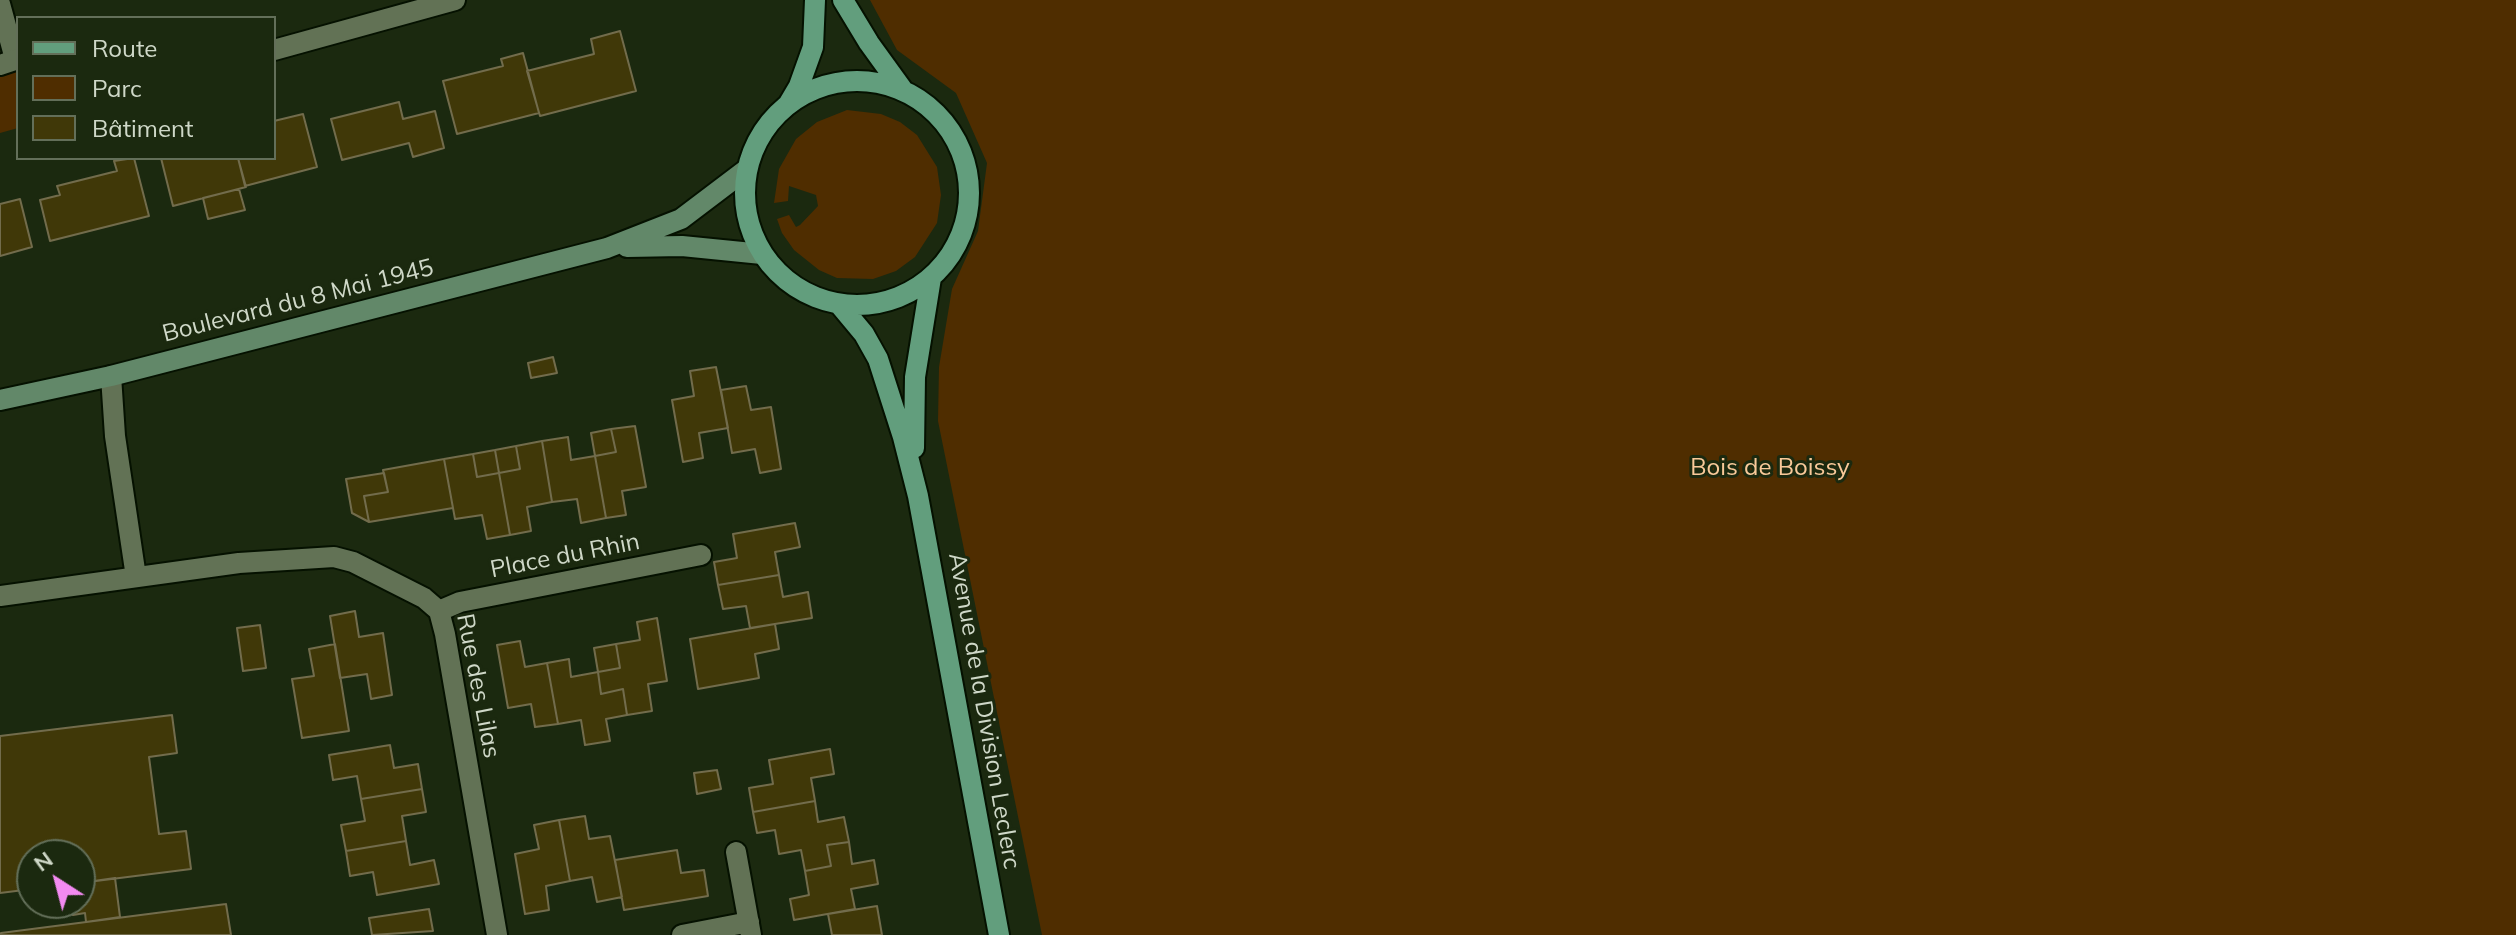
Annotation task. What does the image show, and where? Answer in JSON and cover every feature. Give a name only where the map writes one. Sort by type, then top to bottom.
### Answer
[{"type":"main road","points":[[789,103],[832,83],[880,82],[926,103],[945,122],[960,145],[968,171],[970,198],[964,228],[951,255],[931,278],[897,298],[858,305],[839,304],[803,292],[774,269],[762,254],[745,204],[747,169],[762,132],[789,103],[799,86],[813,47],[815,0]]},
{"type":"main road","points":[[843,0],[881,62],[903,90]]},
{"type":"main road","name":"Avenue de la Division Leclerc","points":[[918,496],[913,404],[922,316],[931,278]]},
{"type":"main road","name":"Avenue de la Division Leclerc","points":[[839,304],[864,334],[886,379],[918,496],[999,935]]},
{"type":"street","points":[[276,49],[455,0]]},
{"type":"street","points":[[0,4],[11,61]]},
{"type":"street","name":"Boulevard du 8 Mai 1945","points":[[0,400],[111,376],[607,248],[681,219],[747,169]]},
{"type":"street","name":"Boulevard du 8 Mai 1945","points":[[607,248],[682,246],[762,254]]},
{"type":"street","points":[[111,376],[115,436],[136,577]]},
{"type":"street","name":"Place du Rhin","points":[[439,611],[460,602],[701,555]]},
{"type":"street","name":"Rue des Lilas","points":[[0,596],[239,563],[334,557],[353,562],[424,598],[439,611],[497,935]]},
{"type":"street","points":[[682,935],[750,929],[736,852]]},
{"type":"green space","name":"Bois de Boissy","points":[[870,0],[2516,0],[2516,935],[1042,935],[938,421],[939,367],[952,289],[978,231],[987,163],[956,93],[897,50]]},
{"type":"green space","points":[[16,72],[16,129],[0,133],[0,76]]},
{"type":"green space","points":[[847,110],[881,114],[900,122],[917,135],[937,167],[941,195],[937,223],[915,257],[896,271],[873,279],[837,278],[819,270],[794,250],[782,233],[777,219],[789,215],[796,227],[800,225],[818,206],[816,195],[789,186],[788,201],[774,203],[779,169],[796,139],[817,122]]},
{"type":"building","points":[[620,31],[636,91],[540,116],[527,71],[594,54],[591,39]]},
{"type":"building","points":[[523,53],[539,113],[457,134],[443,81],[503,66],[501,59]]},
{"type":"building","points":[[399,102],[403,119],[435,111],[444,148],[413,157],[409,143],[342,160],[331,119]]},
{"type":"building","points":[[303,114],[317,167],[245,186],[238,160],[276,160],[276,121]]},
{"type":"building","points":[[135,160],[149,216],[50,241],[40,200],[60,195],[57,186],[117,171],[114,161]]},
{"type":"building","points":[[162,160],[239,160],[246,187],[173,206]]},
{"type":"building","points":[[239,189],[245,210],[208,219],[203,198]]},
{"type":"building","points":[[20,199],[32,247],[0,256],[0,204]]},
{"type":"building","points":[[553,357],[557,373],[531,378],[528,363]]},
{"type":"building","points":[[716,367],[728,428],[699,433],[703,458],[683,462],[672,400],[694,396],[690,371]]},
{"type":"building","points":[[746,386],[751,410],[771,407],[781,469],[760,473],[755,449],[732,453],[721,390]]},
{"type":"building","points":[[635,426],[646,487],[622,491],[626,515],[606,518],[595,456],[616,452],[611,429]]},
{"type":"building","points":[[611,429],[616,452],[595,456],[591,433]]},
{"type":"building","points":[[568,437],[571,460],[595,456],[606,518],[581,523],[577,499],[552,502],[542,441]]},
{"type":"building","points":[[542,441],[552,502],[527,507],[531,531],[510,535],[499,473],[520,469],[516,446]]},
{"type":"building","points":[[516,446],[520,469],[499,473],[495,450]]},
{"type":"building","points":[[495,450],[499,473],[477,477],[473,454]]},
{"type":"building","points":[[473,454],[477,477],[499,473],[510,535],[487,539],[482,515],[455,519],[444,459]]},
{"type":"building","points":[[444,459],[453,508],[369,522],[364,496],[388,492],[383,470]]},
{"type":"building","points":[[384,473],[388,492],[364,496],[369,522],[352,513],[346,479]]},
{"type":"building","points":[[795,523],[800,547],[775,552],[779,575],[718,585],[714,562],[737,558],[733,534]]},
{"type":"building","points":[[779,575],[783,597],[808,592],[812,618],[750,628],[746,606],[723,609],[718,585]]},
{"type":"building","points":[[355,611],[359,637],[383,633],[392,695],[371,699],[367,674],[340,678],[330,616]]},
{"type":"building","points":[[657,618],[667,681],[648,684],[652,711],[627,715],[623,689],[601,694],[598,672],[620,668],[616,644],[640,640],[637,622]]},
{"type":"building","points":[[775,624],[779,649],[755,654],[759,678],[698,689],[690,639]]},
{"type":"building","points":[[260,625],[266,668],[243,671],[237,628]]},
{"type":"building","points":[[520,641],[525,667],[547,663],[558,724],[535,727],[531,704],[508,708],[497,645]]},
{"type":"building","points":[[335,644],[349,731],[302,738],[292,679],[314,676],[309,649]]},
{"type":"building","points":[[616,644],[620,668],[598,672],[594,648]]},
{"type":"building","points":[[569,659],[571,677],[598,672],[601,694],[623,689],[627,715],[606,719],[610,741],[585,745],[581,720],[558,724],[547,663]]},
{"type":"building","points":[[172,715],[177,753],[149,757],[159,834],[186,831],[191,869],[96,881],[96,839],[16,839],[16,891],[0,893],[0,736]]},
{"type":"building","points":[[390,745],[394,768],[418,764],[422,789],[361,799],[357,776],[333,780],[329,755]]},
{"type":"building","points":[[830,749],[834,774],[811,778],[815,801],[753,812],[749,788],[773,784],[769,760]]},
{"type":"building","points":[[717,770],[721,789],[697,794],[694,773]]},
{"type":"building","points":[[422,789],[426,812],[402,816],[406,841],[346,851],[341,825],[365,821],[361,799]]},
{"type":"building","points":[[815,801],[818,822],[844,817],[849,842],[827,845],[831,866],[805,871],[801,850],[779,854],[775,830],[757,833],[753,812]]},
{"type":"building","points":[[585,816],[589,839],[610,836],[622,897],[597,902],[592,877],[570,881],[559,820]]},
{"type":"building","points":[[559,820],[570,881],[546,886],[549,910],[525,914],[515,854],[539,849],[534,825]]},
{"type":"building","points":[[406,841],[410,865],[434,860],[439,884],[377,895],[373,872],[350,876],[346,851]]},
{"type":"building","points":[[849,842],[852,864],[874,860],[878,884],[851,889],[855,909],[794,920],[790,899],[809,895],[805,871],[831,866],[827,845]]},
{"type":"building","points":[[677,850],[681,873],[704,870],[708,896],[624,910],[615,860]]},
{"type":"building","points":[[115,878],[120,917],[86,922],[86,919],[96,919],[96,881]]},
{"type":"building","points":[[226,904],[231,935],[1,935],[1,933]]},
{"type":"building","points":[[877,906],[882,935],[832,935],[828,914]]},
{"type":"building","points":[[429,909],[433,931],[372,935],[369,918]]}]
